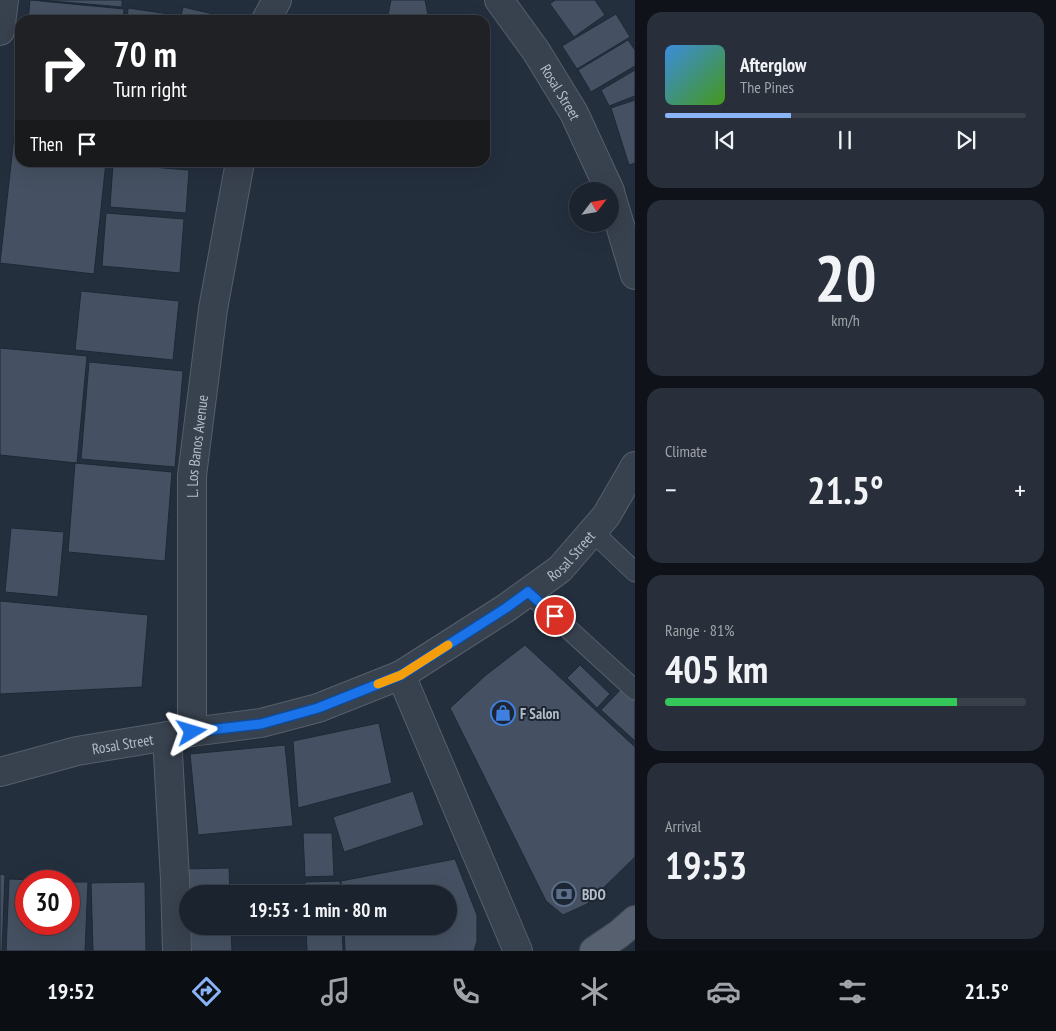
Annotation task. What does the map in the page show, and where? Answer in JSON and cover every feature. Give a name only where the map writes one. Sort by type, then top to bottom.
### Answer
[{"type":"main road","points":[[594,951],[619,934],[635,920]]},
{"type":"street","points":[[0,31],[4,0]]},
{"type":"street","points":[[269,15],[277,0]]},
{"type":"street","name":"Rosal Street","points":[[498,0],[536,51],[574,113],[605,182]]},
{"type":"street","name":"L. Los Banos Avenue","points":[[176,951],[175,878],[192,476],[213,309],[239,167]]},
{"type":"street","name":"Rosal Street","points":[[619,222],[635,275]]},
{"type":"street","name":"Rosal Street","points":[[0,772],[77,752],[180,734],[261,724],[308,711],[401,675],[506,608],[560,569],[606,516],[635,466]]},
{"type":"street","points":[[401,675],[518,951]]},
{"type":"lane","points":[[593,532],[635,572]]},
{"type":"lane","points":[[528,592],[635,690]]},
{"type":"building","points":[[30,0],[124,9],[123,15],[28,15]]},
{"type":"building","points":[[40,0],[122,0],[122,7]]},
{"type":"building","points":[[391,0],[425,0],[428,15],[388,15]]},
{"type":"building","points":[[555,0],[595,0],[605,15],[574,37],[550,4]]},
{"type":"building","points":[[183,7],[217,15],[181,15]]},
{"type":"building","points":[[128,8],[176,15],[127,15]]},
{"type":"building","points":[[616,14],[630,37],[577,69],[562,46]]},
{"type":"building","points":[[628,40],[635,50],[635,66],[591,92],[578,70]]},
{"type":"building","points":[[635,70],[635,96],[609,106],[601,90]]},
{"type":"building","points":[[635,100],[635,163],[629,165],[611,108]]},
{"type":"building","points":[[14,137],[15,167],[105,167],[94,274],[0,263]]},
{"type":"building","points":[[113,167],[151,167],[189,170],[186,213],[110,207]]},
{"type":"building","points":[[106,213],[184,219],[180,273],[102,266]]},
{"type":"building","points":[[81,291],[179,301],[173,360],[75,350]]},
{"type":"building","points":[[0,348],[87,356],[77,463],[0,455]]},
{"type":"building","points":[[89,362],[183,371],[175,467],[81,459]]},
{"type":"building","points":[[75,463],[172,472],[165,561],[68,552]]},
{"type":"building","points":[[11,528],[64,532],[58,597],[5,592]]},
{"type":"building","points":[[0,601],[148,615],[142,687],[0,694]]},
{"type":"building","points":[[525,645],[635,747],[635,857],[587,904],[563,915],[546,901],[450,708],[486,675]]},
{"type":"building","points":[[580,665],[610,694],[597,708],[567,678]]},
{"type":"building","points":[[627,683],[635,690],[635,741],[601,710]]},
{"type":"building","points":[[379,723],[392,783],[298,808],[293,741]]},
{"type":"building","points":[[285,745],[293,826],[198,835],[190,754]]},
{"type":"building","points":[[413,791],[424,825],[344,852],[333,817]]},
{"type":"building","points":[[303,833],[332,833],[334,876],[305,877]]},
{"type":"building","points":[[455,859],[477,915],[477,941],[474,951],[345,951],[344,935],[457,935],[457,885],[341,885],[341,881]]},
{"type":"building","points":[[229,868],[230,885],[186,885],[185,869]]},
{"type":"building","points":[[0,874],[5,875],[2,951],[0,951]]},
{"type":"building","points":[[9,879],[15,879],[15,935],[80,935],[80,882],[88,882],[85,951],[6,951]]},
{"type":"building","points":[[340,881],[340,885],[305,885],[305,882]]},
{"type":"building","points":[[145,882],[146,951],[93,951],[91,883]]},
{"type":"building","points":[[187,935],[231,935],[232,951],[188,951]]},
{"type":"building","points":[[306,935],[342,935],[343,951],[307,951]]},
{"type":"slow traffic","points":[[378,684],[401,675],[448,645]]},
{"type":"place","name":"F Salon","points":[[503,713]]},
{"type":"place","name":"BDO","points":[[564,894]]},
{"type":"route","points":[[192,732],[261,724],[318,708],[401,675],[528,592],[555,616]]}]
